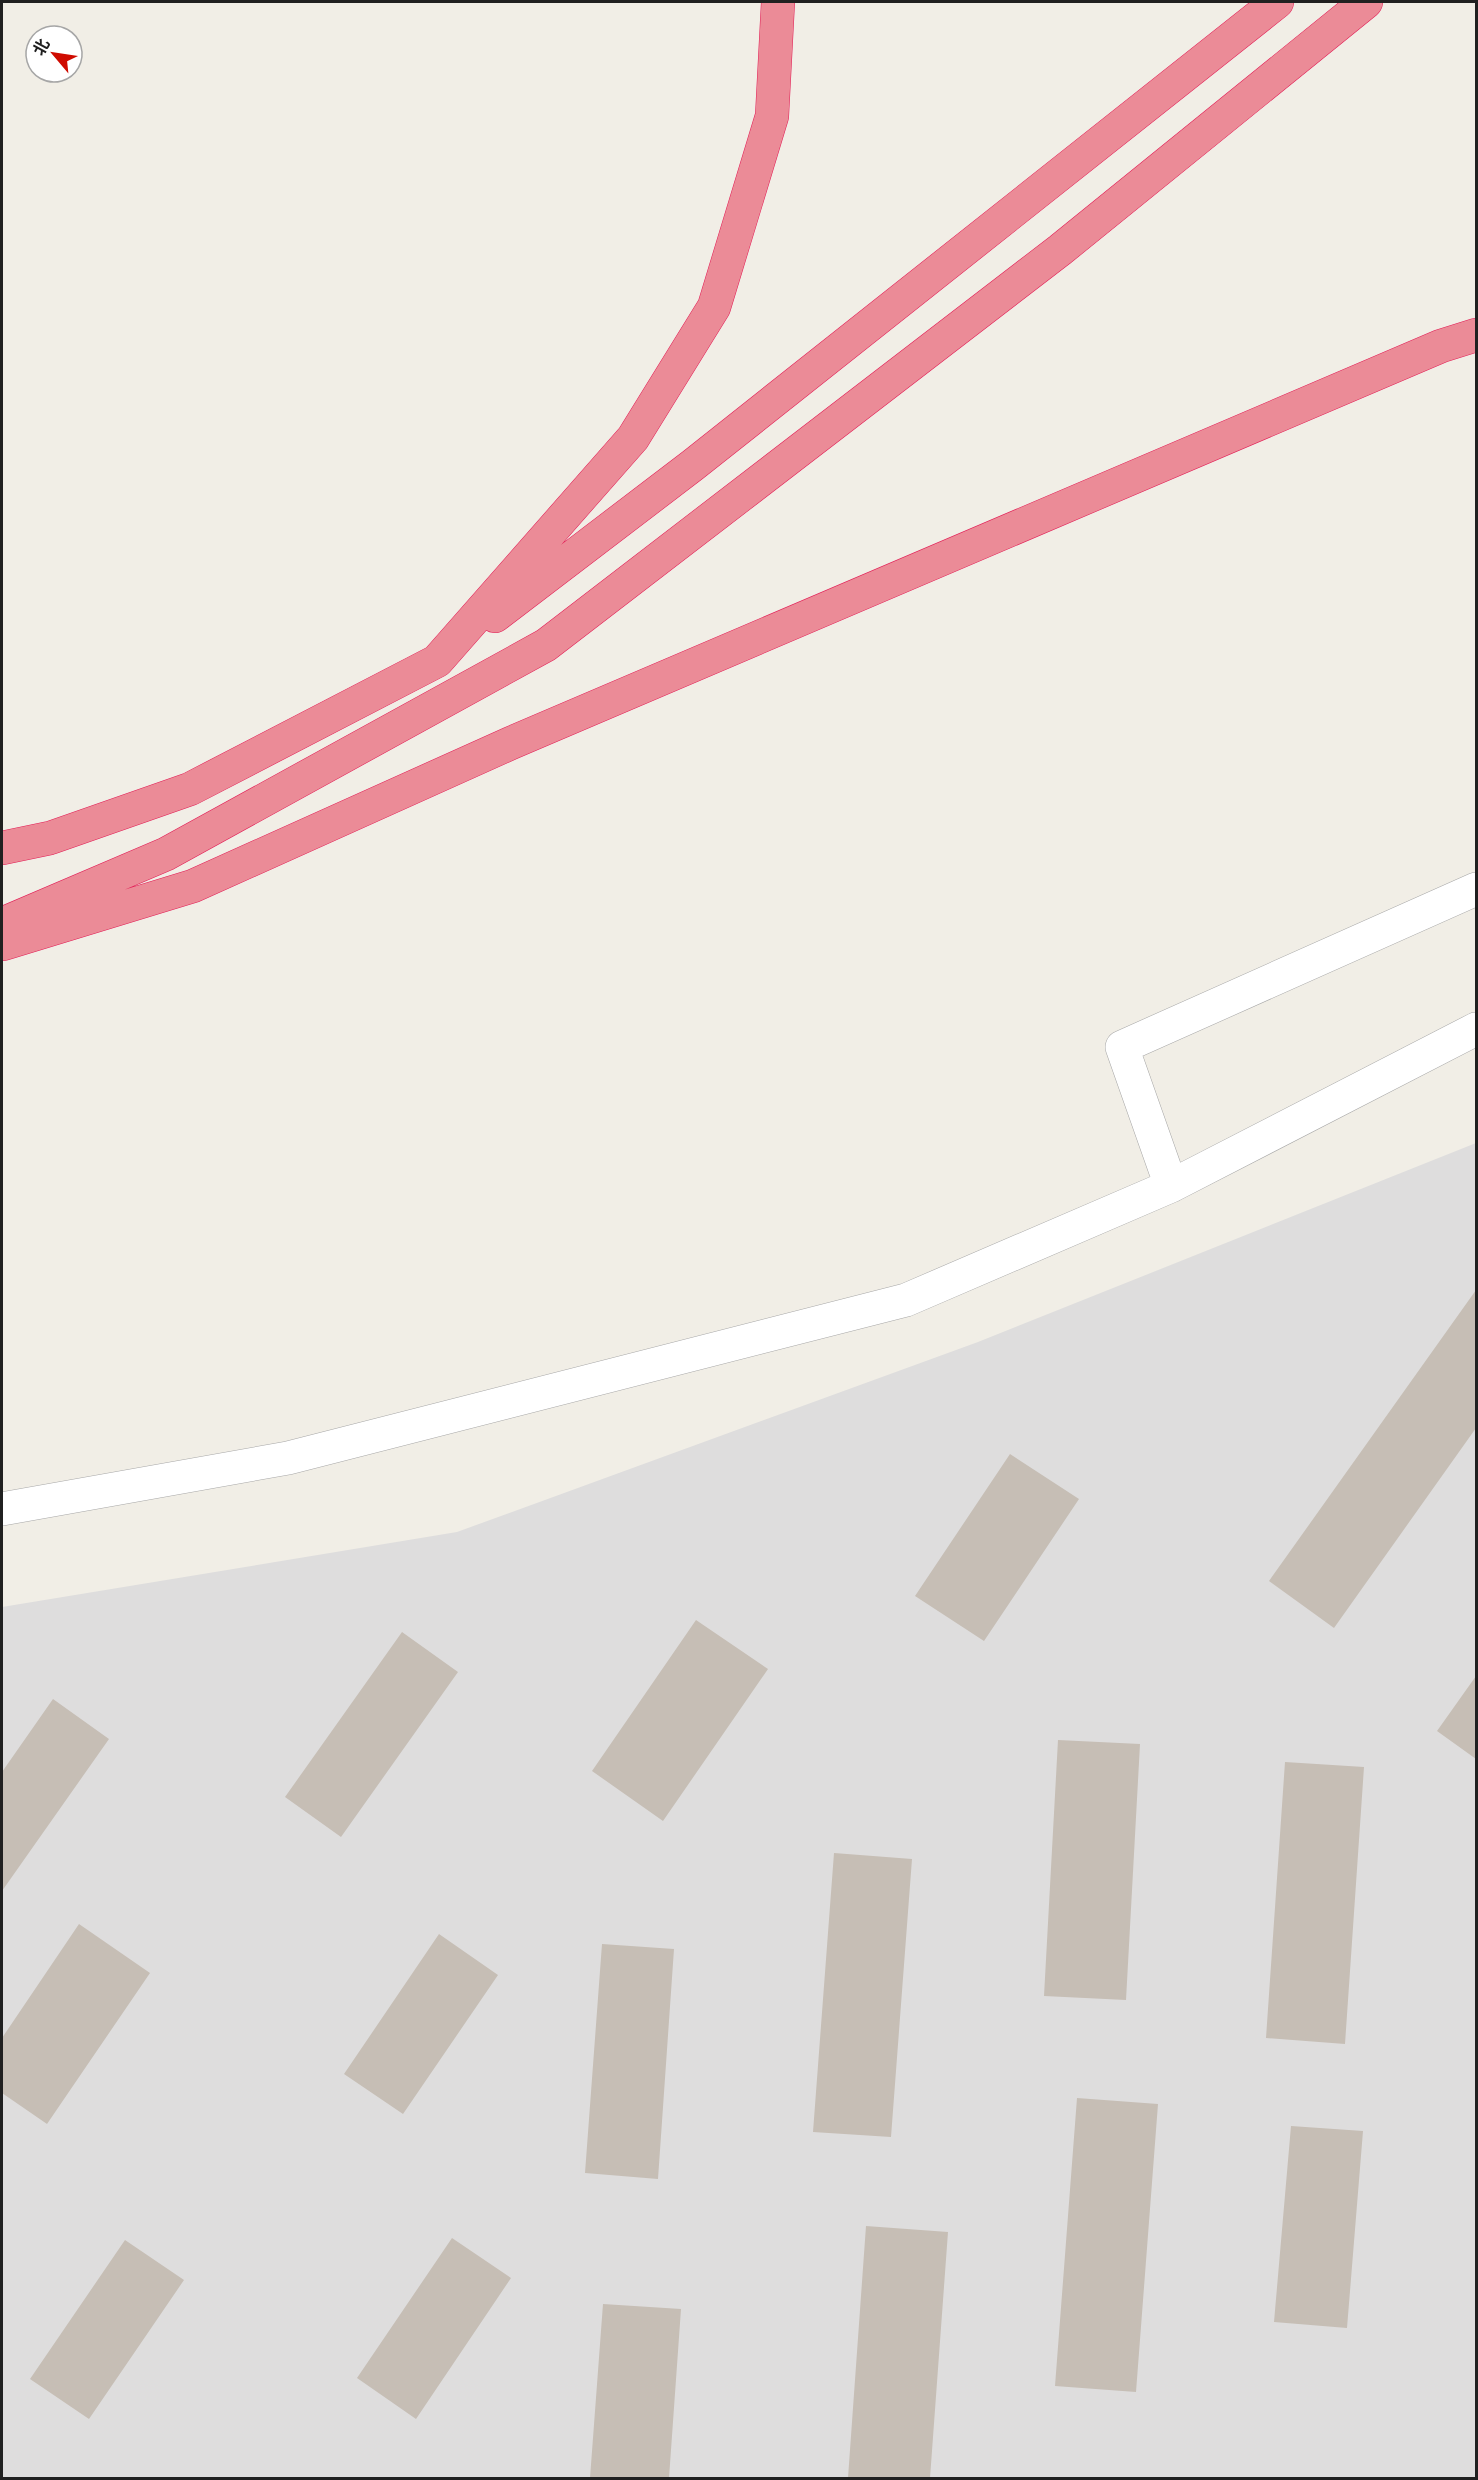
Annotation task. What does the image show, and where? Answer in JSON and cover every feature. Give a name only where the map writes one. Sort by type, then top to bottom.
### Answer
[{"type":"highway","points":[[437,661],[633,438],[714,307],[772,117],[778,2]]},
{"type":"highway","points":[[2,848],[50,838],[190,789],[437,661],[693,465],[1277,2]]},
{"type":"highway","points":[[2,924],[166,854],[546,645],[1060,250],[1366,2]]},
{"type":"highway","points":[[2,944],[193,885],[522,738],[1430,350],[1476,335]]},
{"type":"street","points":[[1171,1186],[1122,1047],[1476,889]]},
{"type":"street","points":[[2,1509],[288,1458],[906,1300],[1171,1186],[1476,1029]]},
{"type":"shaded area","points":[[1476,1143],[1476,2478],[2,2478],[2,1607],[457,1532],[978,1342]]},
{"type":"building","points":[[1476,1290],[1476,1428],[1334,1628],[1269,1581]]},
{"type":"building","points":[[1010,1454],[1079,1499],[984,1641],[915,1596]]},
{"type":"building","points":[[696,1620],[768,1669],[663,1821],[592,1771]]},
{"type":"building","points":[[402,1632],[458,1672],[341,1837],[285,1797]]},
{"type":"building","points":[[1476,1676],[1476,1759],[1437,1731]]},
{"type":"building","points":[[53,1699],[109,1739],[2,1891],[2,1772]]},
{"type":"building","points":[[1058,1740],[1140,1744],[1126,2000],[1044,1996]]},
{"type":"building","points":[[1285,1762],[1364,1767],[1345,2044],[1266,2038]]},
{"type":"building","points":[[834,1853],[912,1859],[891,2137],[813,2132]]},
{"type":"building","points":[[79,1924],[150,1973],[47,2124],[2,2093],[2,2038]]},
{"type":"building","points":[[439,1934],[498,1975],[403,2114],[344,2074]]},
{"type":"building","points":[[602,1944],[674,1949],[658,2179],[585,2173]]},
{"type":"building","points":[[1077,2098],[1158,2104],[1136,2392],[1055,2386]]},
{"type":"building","points":[[1291,2126],[1363,2131],[1347,2328],[1274,2322]]},
{"type":"building","points":[[866,2226],[948,2232],[930,2478],[848,2478]]},
{"type":"building","points":[[452,2238],[511,2278],[416,2419],[357,2378]]},
{"type":"building","points":[[125,2240],[184,2280],[89,2419],[30,2379]]},
{"type":"building","points":[[603,2304],[681,2309],[669,2478],[590,2478]]}]
